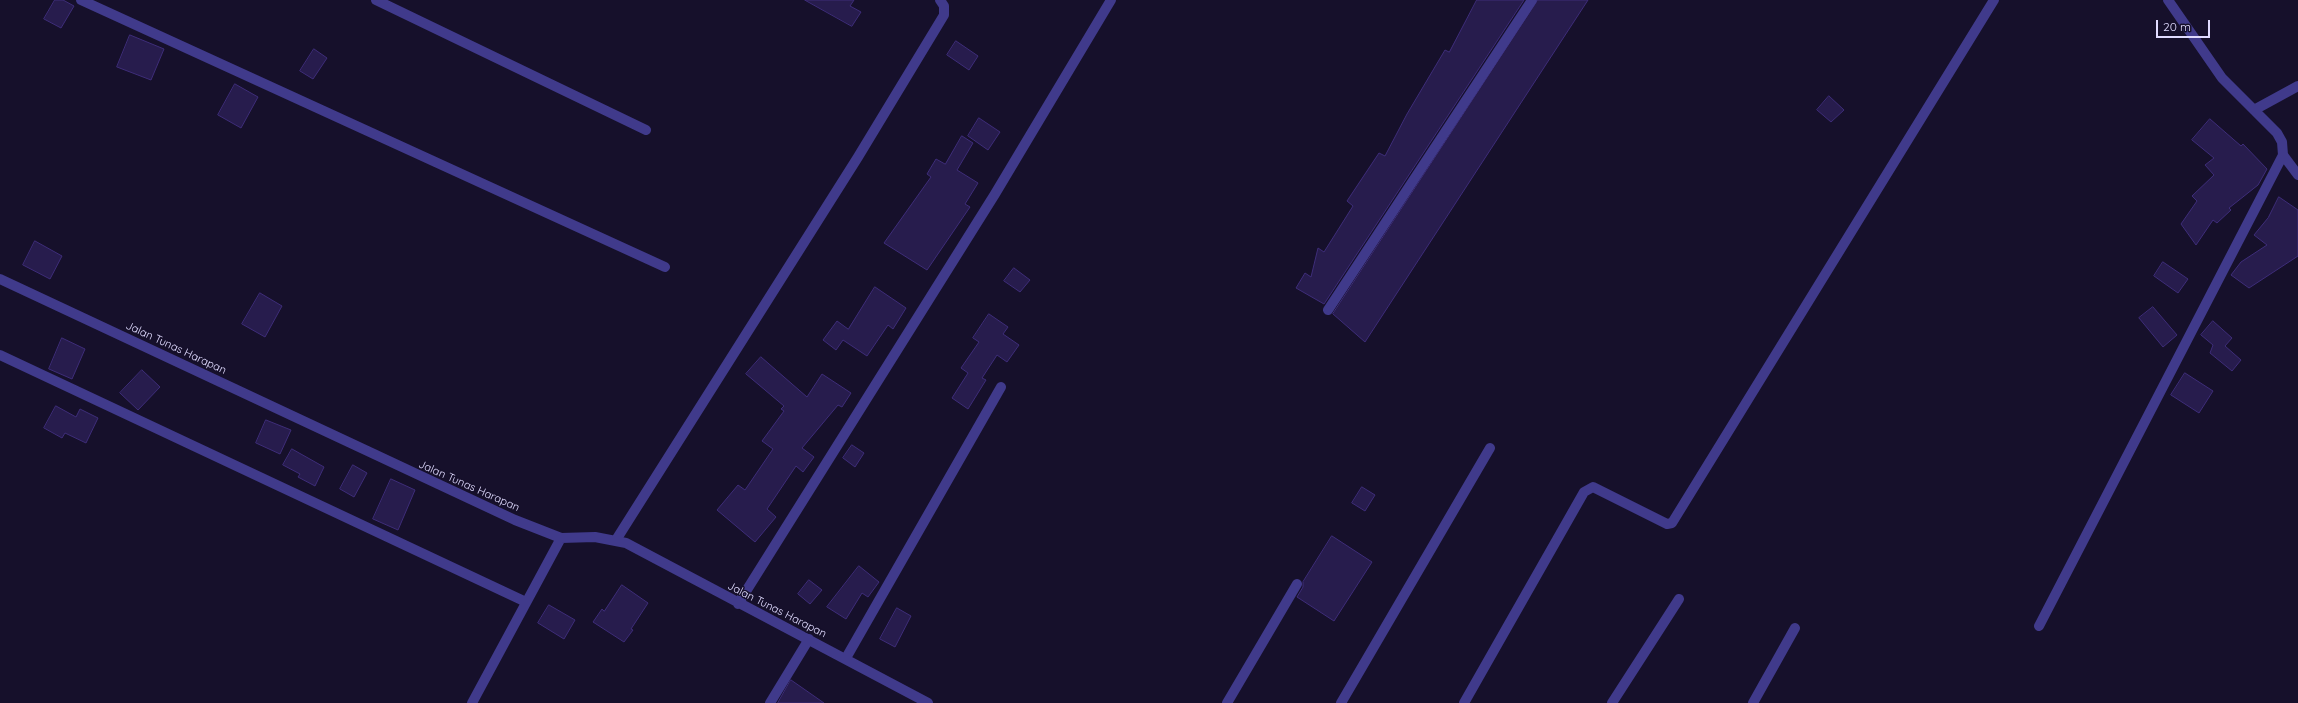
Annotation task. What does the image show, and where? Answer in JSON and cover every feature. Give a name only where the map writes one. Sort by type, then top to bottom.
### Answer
[{"type":"street","points":[[81,0],[665,267]]},
{"type":"street","points":[[376,0],[646,130]]},
{"type":"street","points":[[616,540],[858,157],[944,15],[944,6],[940,0]]},
{"type":"street","points":[[738,604],[995,194],[1111,0]]},
{"type":"street","points":[[1328,310],[1532,0]]},
{"type":"street","points":[[1464,703],[1584,492],[1593,487],[1667,524],[1672,523],[1994,0]]},
{"type":"street","points":[[2039,626],[2283,155],[2282,142],[2277,133],[2222,78],[2168,0]]},
{"type":"street","points":[[2254,110],[2298,86]]},
{"type":"street","points":[[2283,155],[2298,175]]},
{"type":"street","name":"Jalan Tunas Harapan","points":[[0,279],[386,461],[515,520],[561,538],[595,537],[616,540],[626,544],[738,604],[846,658],[928,703]]},
{"type":"street","points":[[0,355],[526,602]]},
{"type":"street","points":[[846,658],[1001,387]]},
{"type":"street","points":[[1341,703],[1490,448]]},
{"type":"street","points":[[472,703],[561,538]]},
{"type":"street","points":[[1227,703],[1296,584]]},
{"type":"street","points":[[1612,703],[1679,599]]},
{"type":"street","points":[[1753,703],[1795,628]]},
{"type":"street","points":[[770,703],[808,639]]},
{"type":"building","points":[[55,0],[63,0],[74,6],[61,28],[44,19]]},
{"type":"building","points":[[805,0],[854,0],[850,6],[861,12],[852,26]]},
{"type":"building","points":[[1477,0],[1524,0],[1324,304],[1296,288],[1305,273],[1311,277],[1318,248],[1324,252],[1353,206],[1347,201],[1379,153],[1385,156],[1407,114],[1445,50],[1449,52]]},
{"type":"building","points":[[1538,0],[1588,0],[1365,342],[1333,314]]},
{"type":"building","points":[[130,35],[164,49],[151,80],[117,67]]},
{"type":"building","points":[[956,41],[978,56],[969,70],[947,55]]},
{"type":"building","points":[[314,49],[327,58],[313,79],[300,71]]},
{"type":"building","points":[[235,84],[258,97],[241,128],[218,115]]},
{"type":"building","points":[[1829,96],[1844,110],[1831,122],[1817,110]]},
{"type":"building","points":[[979,118],[1000,132],[988,150],[968,136]]},
{"type":"building","points":[[2210,119],[2241,146],[2243,144],[2267,169],[2258,185],[2229,208],[2231,210],[2217,223],[2213,220],[2196,245],[2181,224],[2197,201],[2192,196],[2214,175],[2205,165],[2214,158],[2192,140]]},
{"type":"building","points":[[962,136],[973,143],[957,170],[978,183],[965,204],[970,207],[927,270],[884,243],[931,177],[927,174],[936,159],[945,164]]},
{"type":"building","points":[[2279,197],[2298,210],[2298,256],[2249,288],[2231,275],[2241,262],[2267,245],[2254,235],[2268,218]]},
{"type":"building","points":[[35,241],[62,256],[50,279],[23,265]]},
{"type":"building","points":[[2163,262],[2188,279],[2178,293],[2154,276]]},
{"type":"building","points":[[1014,268],[1030,280],[1020,292],[1004,281]]},
{"type":"building","points":[[875,287],[906,308],[893,329],[888,325],[867,356],[843,340],[836,350],[823,340],[837,321],[848,329]]},
{"type":"building","points":[[260,293],[282,306],[265,337],[242,324]]},
{"type":"building","points":[[2153,307],[2177,335],[2163,347],[2139,318]]},
{"type":"building","points":[[989,314],[1008,327],[1003,334],[1019,345],[1007,362],[997,355],[982,378],[986,380],[968,409],[952,398],[968,373],[961,368],[979,342],[973,338]]},
{"type":"building","points":[[2213,321],[2232,338],[2225,346],[2241,360],[2232,371],[2210,353],[2213,345],[2201,335]]},
{"type":"building","points":[[62,338],[85,349],[72,379],[49,369]]},
{"type":"building","points":[[761,357],[807,397],[822,374],[851,393],[842,407],[838,405],[802,448],[814,457],[803,472],[796,466],[767,509],[776,517],[755,542],[717,510],[738,485],[745,490],[773,449],[762,441],[784,411],[781,409],[784,406],[746,374]]},
{"type":"building","points":[[142,370],[160,387],[138,410],[120,393]]},
{"type":"building","points":[[2185,373],[2213,391],[2199,413],[2171,395]]},
{"type":"building","points":[[56,406],[76,417],[80,409],[98,418],[86,443],[65,433],[62,438],[44,428]]},
{"type":"building","points":[[266,420],[291,430],[280,454],[256,443]]},
{"type":"building","points":[[852,445],[864,453],[855,467],[843,458]]},
{"type":"building","points":[[292,449],[324,467],[315,486],[298,477],[300,474],[283,465]]},
{"type":"building","points":[[353,465],[367,473],[354,497],[340,489]]},
{"type":"building","points":[[391,479],[415,490],[398,530],[373,519]]},
{"type":"building","points":[[1362,487],[1375,495],[1365,511],[1352,503]]},
{"type":"building","points":[[1332,536],[1372,562],[1334,621],[1297,597],[1303,587],[1303,582]]},
{"type":"building","points":[[859,566],[879,582],[868,597],[862,593],[846,619],[827,607]]},
{"type":"building","points":[[809,580],[822,590],[810,604],[798,594]]},
{"type":"building","points":[[622,585],[648,603],[631,629],[633,630],[624,642],[593,622],[602,609],[604,611]]},
{"type":"building","points":[[549,605],[575,620],[564,639],[538,623]]},
{"type":"building","points":[[897,608],[911,616],[895,647],[880,639]]},
{"type":"building","points":[[791,680],[824,703],[778,703]]}]
